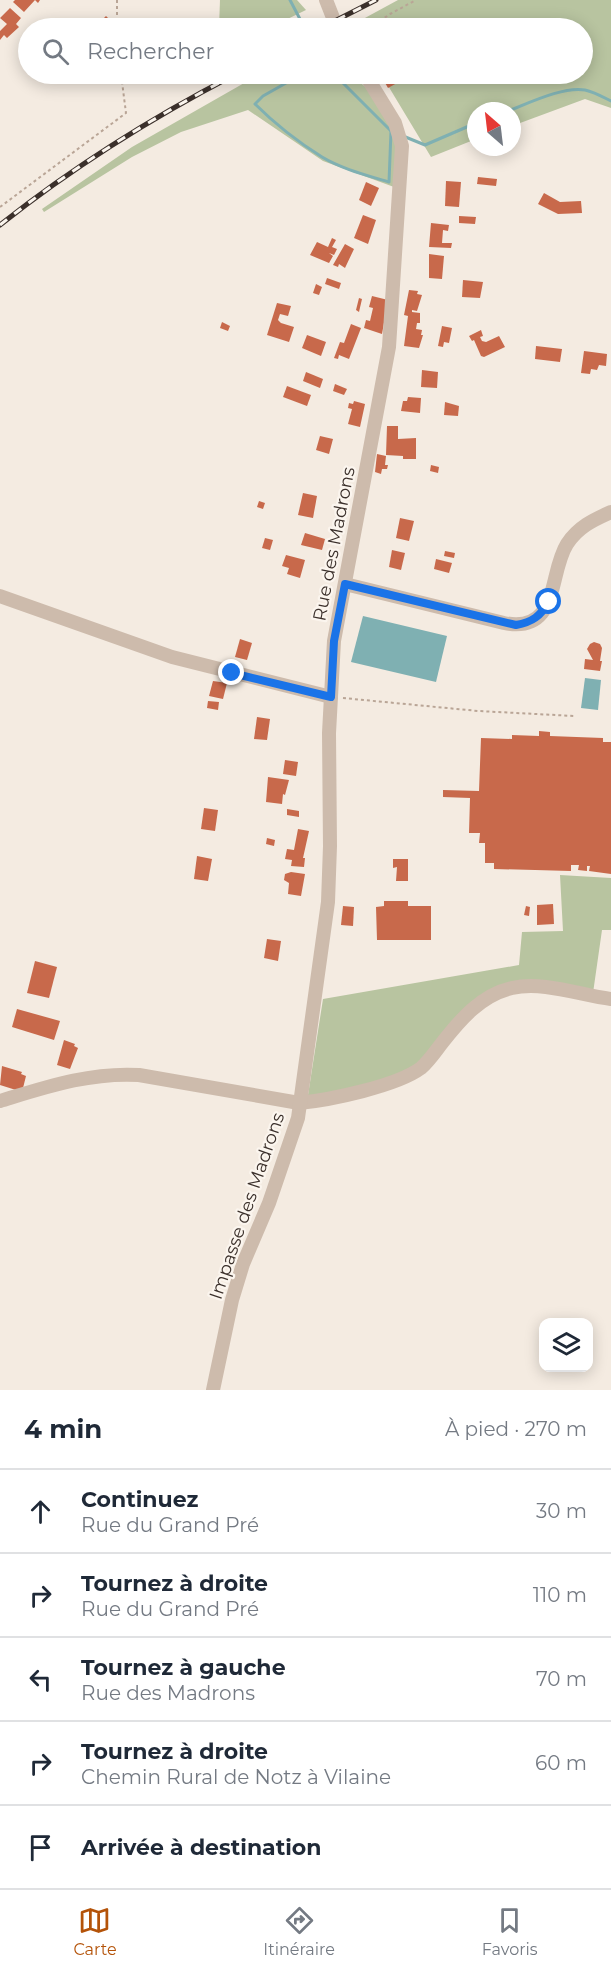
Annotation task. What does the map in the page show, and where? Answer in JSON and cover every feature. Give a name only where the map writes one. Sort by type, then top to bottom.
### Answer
[{"type":"street","points":[[326,0],[333,18]]},
{"type":"street","name":"Rue des Madrons","points":[[299,1103],[328,902],[334,641],[389,347],[402,146],[395,123],[371,84]]},
{"type":"street","points":[[345,584],[504,623],[516,625],[529,622],[541,615],[549,602],[563,552],[576,532],[591,520],[611,512]]},
{"type":"street","points":[[0,596],[172,657],[331,697]]},
{"type":"street","points":[[0,1101],[81,1078],[124,1074],[149,1076],[299,1103],[330,1098],[378,1086],[413,1073],[423,1066],[470,1011],[483,1000],[503,991],[528,986],[611,999]]},
{"type":"street","name":"Impasse des Madrons","points":[[213,1390],[232,1300],[243,1264],[269,1203],[298,1118],[299,1103]]},
{"type":"path","points":[[117,0],[117,18]]},
{"type":"path","points":[[384,18],[416,0]]},
{"type":"path","points":[[0,207],[126,113],[122,84]]},
{"type":"path","points":[[331,697],[478,711],[574,716]]},
{"type":"green space","points":[[220,0],[297,0],[306,10],[290,18],[219,18]]},
{"type":"green space","points":[[398,0],[611,0],[611,108],[585,99],[521,123],[521,102],[467,102],[467,143],[431,157],[387,84],[593,84],[593,18],[365,18]]},
{"type":"green space","points":[[242,84],[362,84],[374,94],[397,141],[394,187],[323,161],[248,110],[181,132],[132,157],[44,212],[42,209],[132,147]]},
{"type":"green space","points":[[560,875],[611,878],[611,930],[602,930],[593,993],[511,985],[416,1065],[389,1079],[314,1097],[308,1095],[323,999],[519,965],[522,932],[563,931]]},
{"type":"water","points":[[363,616],[447,636],[436,682],[351,662]]},
{"type":"water","points":[[585,678],[601,680],[598,710],[581,708]]},
{"type":"building","points":[[15,0],[35,0],[24,12],[13,2]]},
{"type":"building","points":[[10,8],[21,18],[18,18],[16,24],[18,28],[7,38],[4,35],[0,40],[0,31],[7,24],[0,18]]},
{"type":"building","points":[[478,177],[497,179],[496,186],[477,184]]},
{"type":"building","points":[[446,181],[461,182],[459,207],[445,206]]},
{"type":"building","points":[[366,182],[379,188],[371,206],[359,200]]},
{"type":"building","points":[[544,193],[560,202],[581,201],[582,213],[558,214],[538,204]]},
{"type":"building","points":[[363,215],[376,220],[368,244],[354,238]]},
{"type":"building","points":[[459,216],[476,217],[475,224],[459,223]]},
{"type":"building","points":[[431,223],[449,225],[448,231],[443,230],[442,243],[452,243],[451,248],[429,247]]},
{"type":"building","points":[[332,238],[336,240],[332,247],[337,249],[334,255],[329,253],[333,256],[329,263],[310,255],[317,242],[328,247]]},
{"type":"building","points":[[345,244],[354,249],[345,268],[339,264],[338,267],[333,265]]},
{"type":"building","points":[[429,254],[444,256],[442,279],[429,278]]},
{"type":"building","points":[[327,278],[341,283],[339,289],[325,284]]},
{"type":"building","points":[[463,280],[483,282],[480,298],[462,297]]},
{"type":"building","points":[[316,284],[322,287],[319,295],[313,293]]},
{"type":"building","points":[[409,290],[418,291],[417,294],[422,295],[417,311],[412,310],[412,312],[420,313],[420,323],[417,323],[416,329],[422,330],[421,335],[423,335],[419,348],[404,346],[408,316],[404,315]]},
{"type":"building","points":[[372,296],[388,300],[382,334],[364,328],[366,320],[370,321],[373,308],[369,307]]},
{"type":"building","points":[[359,298],[362,299],[359,312],[356,310]]},
{"type":"building","points":[[277,303],[291,306],[288,316],[280,314],[278,320],[294,327],[289,342],[267,335]]},
{"type":"building","points":[[222,322],[230,326],[228,331],[220,328]]},
{"type":"building","points":[[351,324],[361,328],[349,359],[339,355],[338,359],[334,358],[340,342],[344,343]]},
{"type":"building","points":[[442,326],[452,328],[449,343],[444,342],[443,347],[438,346]]},
{"type":"building","points":[[481,330],[482,341],[486,342],[499,336],[505,347],[484,357],[481,356],[474,340],[472,341],[469,336]]},
{"type":"building","points":[[307,335],[326,342],[321,356],[302,348]]},
{"type":"building","points":[[536,346],[562,349],[560,362],[535,359]]},
{"type":"building","points":[[584,351],[607,354],[606,366],[599,365],[597,370],[591,369],[590,374],[581,373]]},
{"type":"building","points":[[422,370],[438,372],[437,388],[421,387]]},
{"type":"building","points":[[306,372],[323,379],[320,388],[303,381]]},
{"type":"building","points":[[335,384],[347,389],[344,395],[333,391]]},
{"type":"building","points":[[287,386],[311,395],[307,406],[283,397]]},
{"type":"building","points":[[408,397],[421,398],[420,413],[401,411],[403,401],[407,401]]},
{"type":"building","points":[[354,401],[365,404],[360,427],[348,424],[352,409],[348,408],[349,403],[353,404]]},
{"type":"building","points":[[445,402],[459,406],[458,416],[444,415]]},
{"type":"building","points":[[387,426],[398,426],[398,439],[416,438],[416,459],[386,455]]},
{"type":"building","points":[[320,436],[333,439],[329,454],[316,450]]},
{"type":"building","points":[[377,454],[386,456],[385,465],[388,465],[387,469],[382,469],[381,474],[375,472]]},
{"type":"building","points":[[431,465],[439,467],[438,473],[430,471]]},
{"type":"building","points":[[303,493],[317,496],[313,518],[298,515]]},
{"type":"building","points":[[259,501],[265,503],[263,509],[257,507]]},
{"type":"building","points":[[400,518],[414,521],[409,541],[396,538]]},
{"type":"building","points":[[305,533],[325,539],[322,550],[301,545]]},
{"type":"building","points":[[265,538],[273,540],[270,550],[262,548]]},
{"type":"building","points":[[392,550],[405,553],[401,570],[389,567]]},
{"type":"building","points":[[445,551],[455,553],[454,558],[444,556]]},
{"type":"building","points":[[286,555],[305,560],[300,578],[287,574],[289,568],[282,566]]},
{"type":"building","points":[[436,559],[452,563],[449,573],[434,569]]},
{"type":"building","points":[[240,639],[252,643],[247,660],[235,657]]},
{"type":"building","points":[[594,642],[600,644],[602,648],[600,671],[584,669],[585,659],[593,660],[587,649]]},
{"type":"building","points":[[213,681],[227,683],[223,699],[209,696]]},
{"type":"building","points":[[208,701],[219,702],[218,710],[207,708]]},
{"type":"building","points":[[257,717],[270,719],[267,740],[254,739]]},
{"type":"building","points":[[539,731],[550,732],[550,736],[603,738],[603,742],[611,742],[611,874],[589,871],[590,866],[587,866],[587,871],[578,870],[579,865],[571,865],[571,871],[494,869],[494,863],[485,863],[485,843],[479,843],[480,833],[469,833],[470,798],[443,797],[443,790],[479,791],[481,738],[512,739],[512,735],[539,736]]},
{"type":"building","points":[[285,760],[298,762],[296,776],[283,774]]},
{"type":"building","points":[[268,777],[289,780],[285,795],[283,794],[282,804],[266,802]]},
{"type":"building","points":[[204,808],[218,810],[215,831],[201,829]]},
{"type":"building","points":[[287,809],[299,811],[299,817],[287,815]]},
{"type":"building","points":[[298,829],[309,831],[303,858],[305,858],[304,867],[291,866],[292,860],[285,859],[287,849],[294,850]]},
{"type":"building","points":[[267,838],[275,840],[274,846],[266,844]]},
{"type":"building","points":[[197,856],[212,859],[208,881],[194,879]]},
{"type":"building","points":[[393,859],[408,859],[408,881],[396,881],[397,867],[393,868]]},
{"type":"building","points":[[291,872],[305,874],[301,896],[288,894],[289,883],[284,880],[285,874]]},
{"type":"building","points":[[384,901],[408,901],[408,906],[431,906],[431,940],[377,940],[376,907],[384,906]]},
{"type":"building","points":[[553,904],[554,924],[537,925],[537,905]]},
{"type":"building","points":[[343,906],[354,907],[353,926],[341,925]]},
{"type":"building","points":[[526,906],[530,907],[529,916],[524,915]]},
{"type":"building","points":[[267,939],[281,941],[278,961],[264,958]]},
{"type":"building","points":[[35,961],[57,967],[49,998],[27,993]]},
{"type":"building","points":[[17,1009],[60,1021],[54,1040],[12,1027]]},
{"type":"building","points":[[64,1040],[75,1044],[74,1046],[78,1048],[70,1069],[57,1065]]},
{"type":"building","points":[[2,1066],[22,1072],[21,1074],[26,1076],[23,1088],[16,1090],[0,1085]]},
{"type":"waterway","points":[[290,0],[299,18]]},
{"type":"waterway","points":[[284,84],[263,96],[255,104],[304,145],[330,161],[389,182],[391,131]]},
{"type":"waterway","points":[[344,84],[391,131]]},
{"type":"waterway","points":[[521,106],[546,96],[577,89],[592,92],[611,101]]},
{"type":"waterway","points":[[403,136],[425,145],[467,127]]},
{"type":"railway","points":[[341,18],[376,0]]},
{"type":"railway","points":[[0,225],[56,183],[114,144],[218,84]]},
{"type":"route","points":[[232,673],[331,697],[334,641],[345,584],[516,625],[529,622],[541,615],[549,602]]}]
